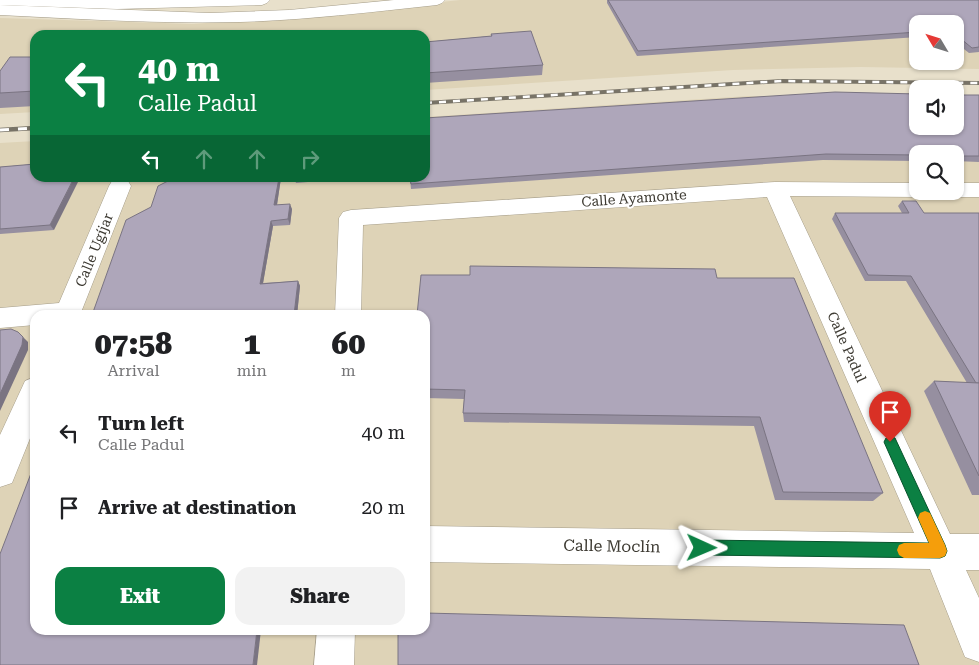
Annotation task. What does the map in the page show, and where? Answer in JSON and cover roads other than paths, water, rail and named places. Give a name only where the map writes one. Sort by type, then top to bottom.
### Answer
[{"type":"main road","points":[[0,0],[143,4],[262,0]]},
{"type":"main road","points":[[0,10],[107,15],[240,17],[348,10],[437,0]]},
{"type":"main road","name":"Calle Ugíjar","points":[[69,310],[120,186]]},
{"type":"main road","name":"Calle Ayamonte","points":[[348,310],[351,218],[775,189],[909,190]]},
{"type":"main road","name":"Calle Padul","points":[[775,189],[940,551],[979,643]]},
{"type":"main road","points":[[964,190],[979,190]]},
{"type":"main road","points":[[0,318],[30,316]]},
{"type":"main road","points":[[0,472],[30,402]]},
{"type":"main road","name":"Calle Moclín","points":[[430,544],[979,552]]},
{"type":"main road","points":[[334,665],[336,635]]},
{"type":"railway","points":[[430,103],[782,81],[979,83]]},
{"type":"railway","points":[[0,130],[30,128]]}]
